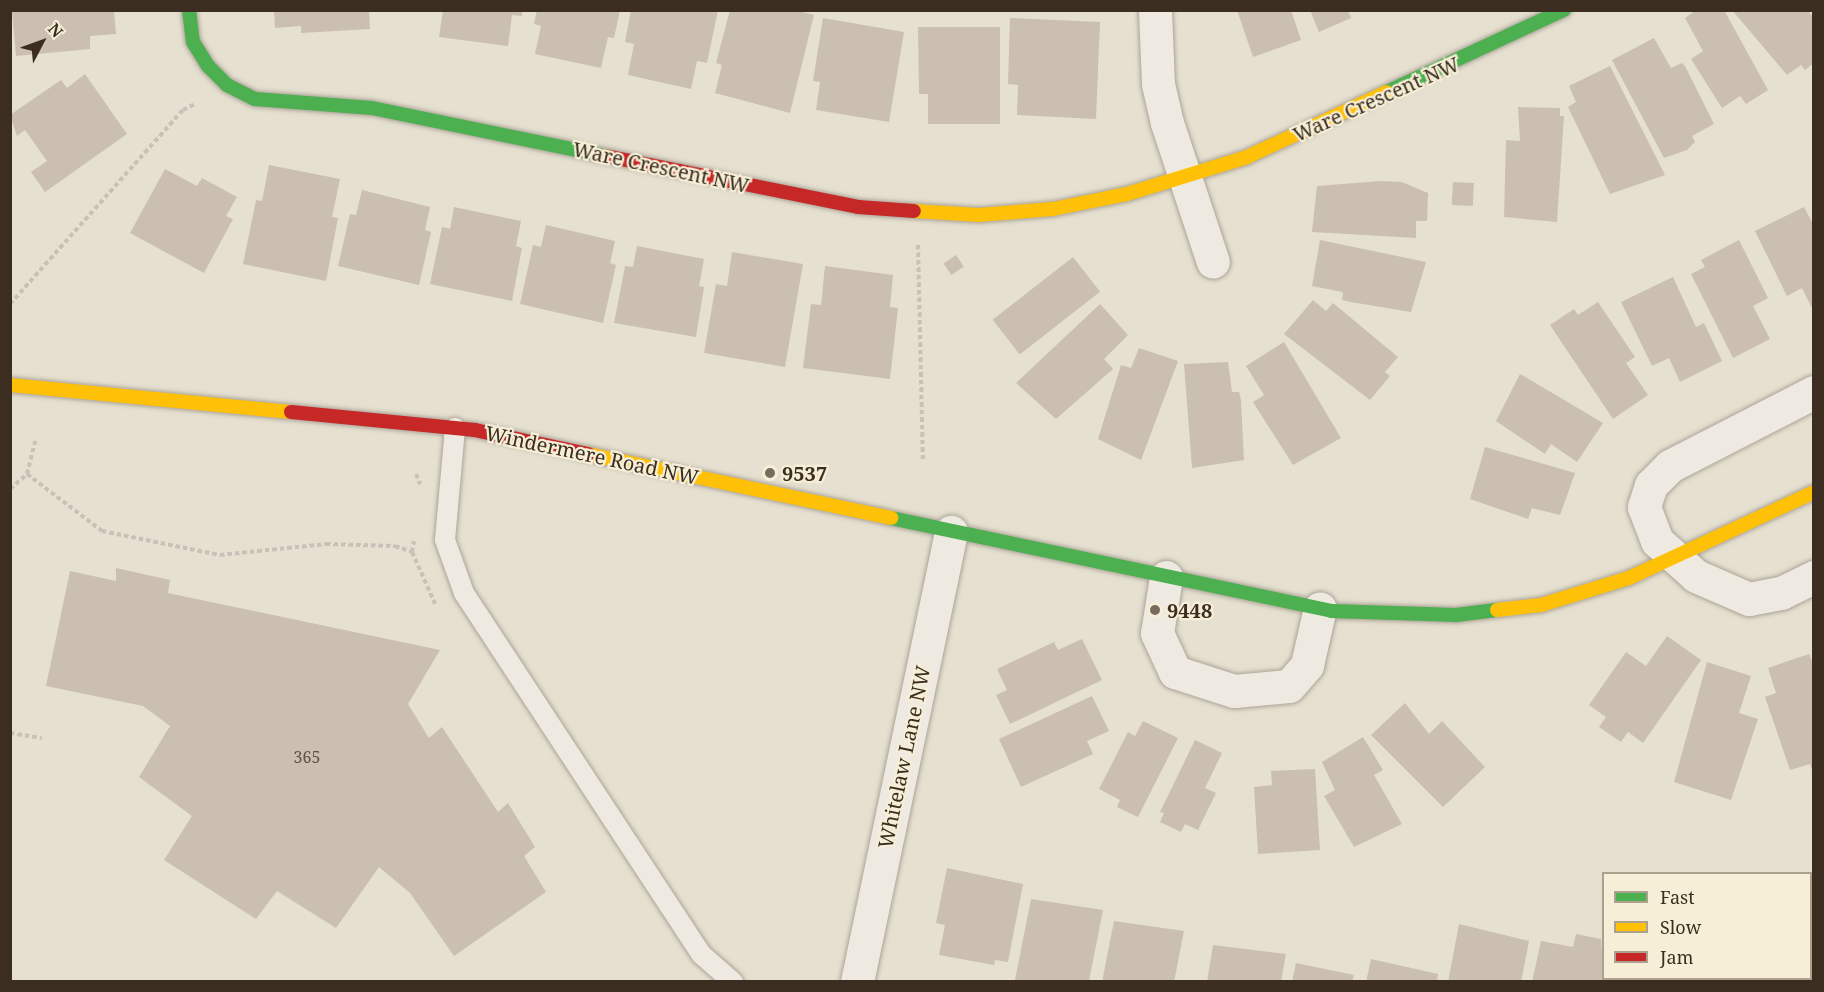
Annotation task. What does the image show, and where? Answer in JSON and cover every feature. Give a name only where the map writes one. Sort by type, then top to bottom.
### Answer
[{"type":"street","name":"Ware Crescent NW","points":[[189,10],[193,42],[227,86],[255,99],[372,108],[858,207],[917,214],[979,215],[1053,209],[1183,178],[1296,136],[1564,10]]},
{"type":"street","points":[[1155,10],[1158,84],[1183,178],[1213,262]]},
{"type":"street","name":"Windermere Road NW","points":[[10,385],[455,428],[1320,608],[1456,615],[1541,604],[1676,558],[1814,492]]},
{"type":"street","points":[[1814,392],[1670,466],[1651,485],[1644,507],[1657,541],[1696,576],[1749,599],[1781,593],[1814,577]]},
{"type":"street","name":"Whitelaw Lane NW","points":[[857,981],[951,532]]},
{"type":"street","points":[[1166,577],[1157,633],[1175,672],[1234,691],[1288,686],[1307,665],[1320,608]]},
{"type":"lane","points":[[455,428],[445,540],[464,593],[701,954],[733,981]]},
{"type":"path","points":[[10,304],[183,110],[227,86]]},
{"type":"path","points":[[917,214],[923,462]]},
{"type":"path","points":[[10,489],[27,474],[34,441]]},
{"type":"path","points":[[27,474],[49,486],[102,531],[220,555],[326,544],[395,546],[412,552],[417,530]]},
{"type":"path","points":[[416,474],[422,489]]},
{"type":"path","points":[[10,733],[42,738]]},
{"type":"building","points":[[12,10],[114,10],[116,34],[90,36],[90,49],[16,56]]},
{"type":"building","points":[[274,10],[369,10],[370,29],[301,33],[301,26],[275,28]]},
{"type":"building","points":[[443,10],[522,10],[522,16],[512,15],[508,46],[439,37]]},
{"type":"building","points":[[537,10],[620,10],[614,38],[608,37],[601,68],[535,54],[541,26],[534,24]]},
{"type":"building","points":[[631,10],[718,10],[707,63],[697,61],[691,89],[628,75],[634,44],[625,42]]},
{"type":"building","points":[[730,10],[795,10],[814,15],[790,113],[715,93],[722,65],[716,63]]},
{"type":"building","points":[[1237,10],[1291,10],[1301,40],[1253,57]]},
{"type":"building","points":[[1310,10],[1348,10],[1351,18],[1319,32]]},
{"type":"building","points":[[1696,10],[1724,10],[1768,90],[1746,104],[1740,96],[1722,108],[1691,59],[1703,51],[1685,18]]},
{"type":"building","points":[[1732,10],[1808,10],[1814,19],[1814,63],[1805,70],[1801,65],[1787,75]]},
{"type":"building","points":[[823,18],[904,32],[889,122],[816,110],[820,82],[813,81]]},
{"type":"building","points":[[1010,18],[1100,22],[1096,119],[1017,115],[1018,85],[1008,84]]},
{"type":"building","points":[[918,27],[1000,27],[1000,124],[928,124],[928,94],[919,94]]},
{"type":"building","points":[[1654,38],[1671,68],[1682,63],[1685,66],[1714,124],[1692,136],[1695,142],[1687,150],[1664,158],[1612,60]]},
{"type":"building","points":[[1610,66],[1665,175],[1610,194],[1568,107],[1576,102],[1569,86]]},
{"type":"building","points":[[85,74],[127,134],[45,192],[31,172],[47,161],[25,130],[17,136],[10,115],[61,80],[67,88]]},
{"type":"building","points":[[1518,107],[1560,108],[1560,116],[1564,116],[1557,222],[1504,217],[1506,140],[1520,141]]},
{"type":"building","points":[[269,165],[340,179],[332,217],[338,218],[326,281],[243,264],[256,200],[262,201]]},
{"type":"building","points":[[165,169],[197,186],[202,178],[237,197],[226,216],[233,219],[204,273],[130,233]]},
{"type":"building","points":[[1381,181],[1402,182],[1428,193],[1427,221],[1416,221],[1416,238],[1312,232],[1317,186]]},
{"type":"building","points":[[1453,182],[1474,183],[1473,206],[1452,205]]},
{"type":"building","points":[[362,190],[430,207],[425,230],[431,232],[419,285],[338,266],[350,214],[356,215]]},
{"type":"building","points":[[454,207],[521,221],[516,246],[522,248],[512,301],[430,284],[442,227],[450,229]]},
{"type":"building","points":[[1804,207],[1814,226],[1814,312],[1802,288],[1787,296],[1755,231]]},
{"type":"building","points":[[546,225],[615,241],[610,263],[616,265],[603,323],[520,304],[533,245],[541,247]]},
{"type":"building","points":[[1320,240],[1426,262],[1411,312],[1342,300],[1343,292],[1312,286]]},
{"type":"building","points":[[1739,240],[1768,298],[1753,306],[1770,339],[1733,358],[1691,274],[1705,267],[1701,260]]},
{"type":"building","points":[[637,246],[704,259],[699,286],[704,287],[696,337],[614,323],[625,266],[633,267]]},
{"type":"building","points":[[732,252],[803,264],[785,367],[704,353],[716,284],[727,286]]},
{"type":"building","points":[[956,255],[964,267],[951,275],[944,263]]},
{"type":"building","points":[[1073,257],[1100,292],[1020,354],[993,320]]},
{"type":"building","points":[[825,266],[893,275],[890,307],[898,308],[890,379],[803,368],[811,304],[821,305]]},
{"type":"building","points":[[1673,277],[1696,327],[1704,323],[1722,361],[1680,382],[1669,358],[1652,366],[1621,302]]},
{"type":"building","points":[[1313,300],[1326,311],[1333,303],[1398,357],[1385,372],[1390,376],[1370,400],[1284,334]]},
{"type":"building","points":[[1598,302],[1635,357],[1626,363],[1648,395],[1613,419],[1550,325],[1574,309],[1578,315]]},
{"type":"building","points":[[1100,304],[1128,335],[1104,359],[1113,369],[1056,419],[1016,383]]},
{"type":"building","points":[[1284,342],[1341,438],[1293,465],[1253,402],[1264,395],[1246,366]]},
{"type":"building","points":[[1139,348],[1178,361],[1141,460],[1098,439],[1121,365],[1131,368]]},
{"type":"building","points":[[1228,362],[1232,392],[1239,392],[1241,400],[1244,460],[1192,468],[1184,364]]},
{"type":"building","points":[[1520,374],[1603,423],[1577,462],[1551,444],[1545,454],[1496,421]]},
{"type":"building","points":[[1485,447],[1575,473],[1560,515],[1532,508],[1528,519],[1470,499]]},
{"type":"building","points":[[116,568],[170,580],[168,593],[440,650],[408,704],[429,738],[442,727],[498,812],[508,803],[535,847],[524,856],[546,892],[454,956],[410,893],[379,867],[336,928],[277,891],[256,919],[164,860],[192,816],[139,777],[170,726],[143,706],[46,686],[70,571],[116,581]]},
{"type":"building","points":[[1667,636],[1701,660],[1643,743],[1628,732],[1621,742],[1599,727],[1606,717],[1589,705],[1626,652],[1646,666]]},
{"type":"building","points":[[1082,639],[1102,680],[1010,724],[996,695],[1007,690],[997,669],[1054,642],[1058,650]]},
{"type":"building","points":[[1809,654],[1814,666],[1813,773],[1810,764],[1790,770],[1765,697],[1776,693],[1768,668]]},
{"type":"building","points":[[1707,662],[1751,676],[1739,713],[1758,719],[1731,800],[1674,782]]},
{"type":"building","points":[[1092,696],[1109,731],[1087,741],[1093,754],[1021,787],[999,739]]},
{"type":"building","points":[[1405,703],[1429,734],[1442,721],[1485,767],[1443,807],[1371,735]]},
{"type":"building","points":[[1143,721],[1178,738],[1138,817],[1117,807],[1120,800],[1099,789],[1128,732],[1135,736]]},
{"type":"building","points":[[1363,737],[1383,770],[1374,775],[1402,824],[1354,847],[1324,796],[1335,790],[1322,762]]},
{"type":"building","points":[[1195,740],[1222,753],[1205,788],[1216,793],[1198,830],[1185,824],[1181,832],[1160,822],[1164,813],[1160,812]]},
{"type":"building","points":[[1315,769],[1320,850],[1258,854],[1254,787],[1272,785],[1271,771]]},
{"type":"building","points":[[947,868],[1023,884],[1008,962],[995,960],[994,965],[939,955],[945,925],[936,923]]},
{"type":"building","points":[[1031,899],[1103,910],[1089,981],[1015,980]]},
{"type":"building","points":[[1114,921],[1184,931],[1174,982],[1102,982]]},
{"type":"building","points":[[1459,924],[1529,941],[1521,982],[1448,982]]},
{"type":"building","points":[[1576,934],[1601,939],[1602,980],[1612,982],[1532,982],[1541,941],[1573,947]]},
{"type":"building","points":[[1213,945],[1286,954],[1281,982],[1207,982]]},
{"type":"building","points":[[1812,958],[1814,982],[1799,982],[1798,980],[1812,980]]},
{"type":"building","points":[[1371,959],[1438,974],[1437,982],[1366,982]]},
{"type":"building","points":[[1296,963],[1354,975],[1352,982],[1292,982]]},
{"type":"building","points":[[1685,980],[1744,980],[1744,982],[1685,982]]},
{"type":"traffic: fast","points":[[189,10],[193,42],[208,66],[227,85],[255,99],[372,108],[606,156]]},
{"type":"traffic: fast","points":[[1387,92],[1564,10]]},
{"type":"traffic: fast","points":[[891,518],[1331,611],[1456,615],[1497,610]]},
{"type":"traffic: slow","points":[[914,211],[979,215],[1053,209],[1127,194],[1247,157],[1387,92]]},
{"type":"traffic: slow","points":[[10,385],[291,412]]},
{"type":"traffic: slow","points":[[588,454],[891,518]]},
{"type":"traffic: slow","points":[[1497,610],[1541,605],[1629,578],[1814,492]]},
{"type":"traffic: jam","points":[[606,156],[858,207],[914,211]]},
{"type":"traffic: jam","points":[[291,412],[475,430],[588,454]]},
{"type":"place","name":"9537","points":[[770,473]]},
{"type":"place","name":"9448","points":[[1155,610]]}]
